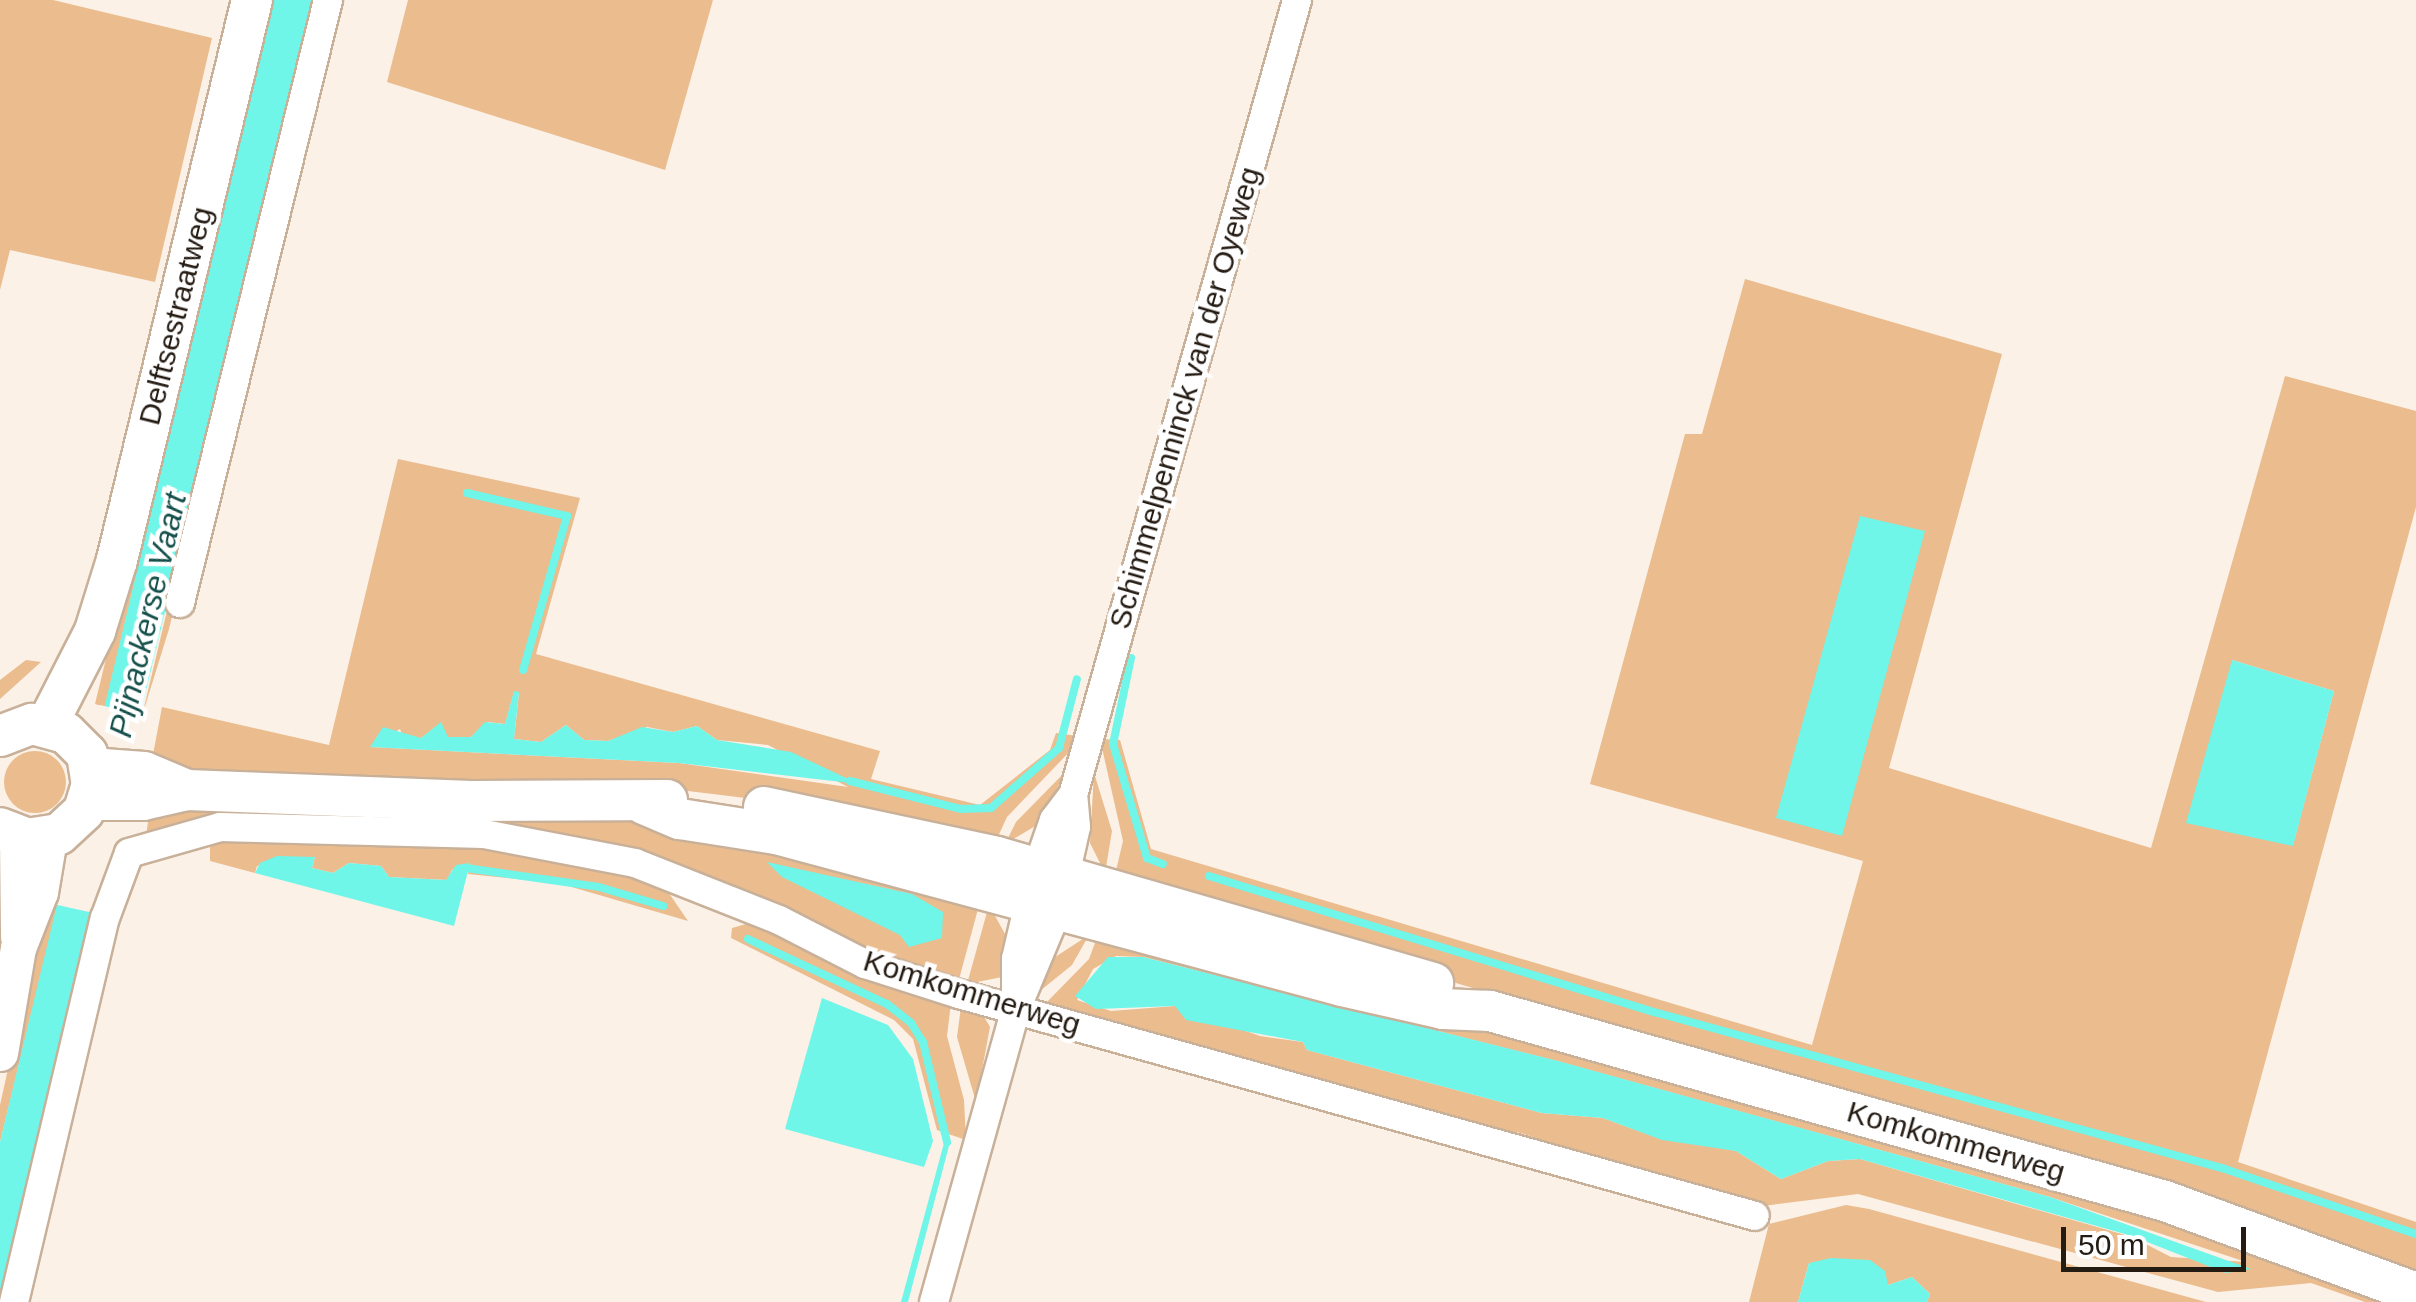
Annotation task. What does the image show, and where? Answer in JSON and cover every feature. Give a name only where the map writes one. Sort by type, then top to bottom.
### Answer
[{"type":"main road","name":"Delftsestraatweg","points":[[71,790],[95,632],[252,0]]},
{"type":"main road","name":"Komkommerweg","points":[[0,736],[16,727],[71,790],[644,804],[681,798],[786,809],[1047,890],[1349,956],[1450,988],[1490,1011],[2166,1202],[2416,1292]]},
{"type":"street","points":[[180,603],[328,0]]},
{"type":"street","name":"Schimmelpenninck van der Oyeweg","points":[[934,1302],[1016,1009],[1016,959],[1076,827],[1073,795],[1297,0]]},
{"type":"street","name":"Delftsestraatweg","points":[[0,1052],[18,948],[71,790]]},
{"type":"street","name":"Komkommerweg","points":[[14,1302],[105,918],[129,854],[220,827],[484,834],[583,850],[682,878],[865,964],[1755,1216]]},
{"type":"shaded area","points":[[0,0],[53,0],[212,38],[155,282],[10,250],[0,290]]},
{"type":"shaded area","points":[[266,0],[274,0],[105,707],[95,704]]},
{"type":"shaded area","points":[[312,0],[320,0],[169,629],[142,716]]},
{"type":"shaded area","points":[[408,0],[713,0],[665,170],[387,82]]},
{"type":"shaded area","points":[[1745,279],[2002,354],[1889,768],[2151,848],[2285,376],[2416,411],[2416,507],[2238,1162],[2416,1222],[2416,1275],[1114,879],[1123,841],[1100,739],[1120,740],[1151,849],[1812,1045],[1863,861],[1590,784],[1685,434],[1702,434]],"holes":[[[2232,660],[2334,691],[2293,845]]]},
{"type":"shaded area","points":[[398,459],[580,498],[536,654],[880,751],[871,779],[980,805],[1050,750],[1056,733],[1078,736],[1074,747],[1007,817],[995,843],[787,803],[688,791],[211,774],[151,765],[162,707],[329,745]],"holes":[[[514,692],[519,693],[514,739],[541,742],[566,725],[584,740],[608,741],[647,727],[673,732],[697,726],[717,740],[768,745],[848,787],[679,763],[370,747],[400,729],[403,737],[421,738],[441,723],[447,737],[471,737],[488,722],[505,724]]]},
{"type":"shaded area","points":[[26,660],[41,662],[0,699],[0,680]]},
{"type":"shaded area","points":[[35,751],[57,760],[66,782],[57,804],[35,813],[13,804],[4,782],[13,760]]},
{"type":"shaded area","points":[[1067,770],[1037,825],[1005,844],[1016,822]]},
{"type":"shaded area","points":[[1094,773],[1112,831],[1105,873],[1090,843]]},
{"type":"shaded area","points":[[150,808],[628,819],[729,835],[981,898],[958,983],[908,970],[748,893],[618,848],[146,836]]},
{"type":"shaded area","points":[[210,839],[474,845],[660,880],[688,921],[558,883],[468,874],[470,864],[452,870],[447,880],[389,877],[381,866],[349,863],[333,873],[312,868],[315,857],[257,866],[255,873],[210,861]]},
{"type":"shaded area","points":[[102,867],[109,882],[7,1302],[0,1302],[93,913],[58,905],[0,1142],[0,1105],[46,898],[69,896]]},
{"type":"shaded area","points":[[989,905],[1005,934],[1008,958],[1002,977],[967,984]]},
{"type":"shaded area","points":[[757,921],[951,1003],[947,1036],[964,1100],[966,1140],[937,1130],[913,1039],[894,1020],[731,938],[732,928]]},
{"type":"shaded area","points":[[1089,935],[1072,965],[1035,995],[1049,961]]},
{"type":"shaded area","points":[[1098,935],[1472,1024],[2059,1184],[2406,1302],[2365,1302],[2311,1283],[2218,1292],[1858,1194],[1755,1207],[1517,1132],[1505,1136],[1045,1004],[1089,959]],"holes":[[[1116,956],[1143,957],[1557,1061],[2050,1197],[2246,1262],[2171,1257],[2132,1237],[1860,1159],[1828,1161],[1781,1179],[1736,1151],[1641,1132],[1603,1118],[1542,1113],[1307,1050],[1303,1042],[1260,1036],[1175,1006],[1111,1011],[1077,1000],[1093,969]]]},
{"type":"shaded area","points":[[961,1007],[983,1015],[990,1027],[976,1102],[957,1037]]},
{"type":"shaded area","points":[[1846,1205],[2206,1302],[1927,1302],[1930,1294],[1912,1277],[1888,1285],[1809,1263],[1798,1302],[1749,1302],[1769,1224]]},
{"type":"water","name":"Pijnackerse Vaart","points":[[274,0],[312,0],[0,1299],[0,1142]]},
{"type":"water","points":[[1860,516],[1925,531],[1842,836],[1776,818]]},
{"type":"water","points":[[2232,660],[2334,691],[2293,846],[2186,823]]},
{"type":"water","points":[[514,691],[519,692],[514,739],[541,742],[566,725],[584,740],[608,741],[642,727],[673,732],[697,726],[717,740],[791,752],[859,784],[679,763],[370,747],[383,727],[421,738],[441,722],[448,737],[471,737],[485,722],[505,724]]},
{"type":"water","points":[[277,856],[315,857],[312,868],[333,873],[349,863],[381,866],[389,877],[446,880],[456,865],[470,863],[454,926],[255,873],[260,863]]},
{"type":"water","points":[[767,862],[912,894],[943,912],[942,938],[909,947],[900,935],[782,877]]},
{"type":"water","points":[[1108,957],[1143,957],[1558,1061],[2050,1197],[2251,1269],[2226,1273],[2132,1236],[1860,1159],[1828,1161],[1781,1179],[1736,1151],[1662,1140],[1603,1118],[1542,1113],[1307,1050],[1303,1042],[1186,1020],[1175,1006],[1096,1009],[1075,996]]},
{"type":"water","points":[[822,998],[888,1025],[913,1059],[933,1141],[924,1167],[785,1129]]},
{"type":"water","points":[[950,1142],[908,1302],[901,1302],[944,1143]]},
{"type":"water","points":[[1831,1258],[1870,1260],[1885,1271],[1888,1285],[1912,1277],[1930,1294],[1927,1302],[1798,1302],[1809,1263]]},
{"type":"pier","points":[[100,705],[146,716],[98,914],[53,904]]},
{"type":"waterway","points":[[467,493],[567,516],[523,670]]},
{"type":"waterway","points":[[1131,658],[1113,744],[1147,858],[1163,864]]},
{"type":"waterway","points":[[850,781],[961,809],[991,808],[1059,748],[1077,679]]},
{"type":"waterway","points":[[466,868],[599,887],[663,906]]},
{"type":"waterway","points":[[1209,876],[1658,1013],[2225,1169],[2416,1234]]},
{"type":"waterway","points":[[748,939],[887,1004],[911,1023],[923,1042],[947,1142]]}]
